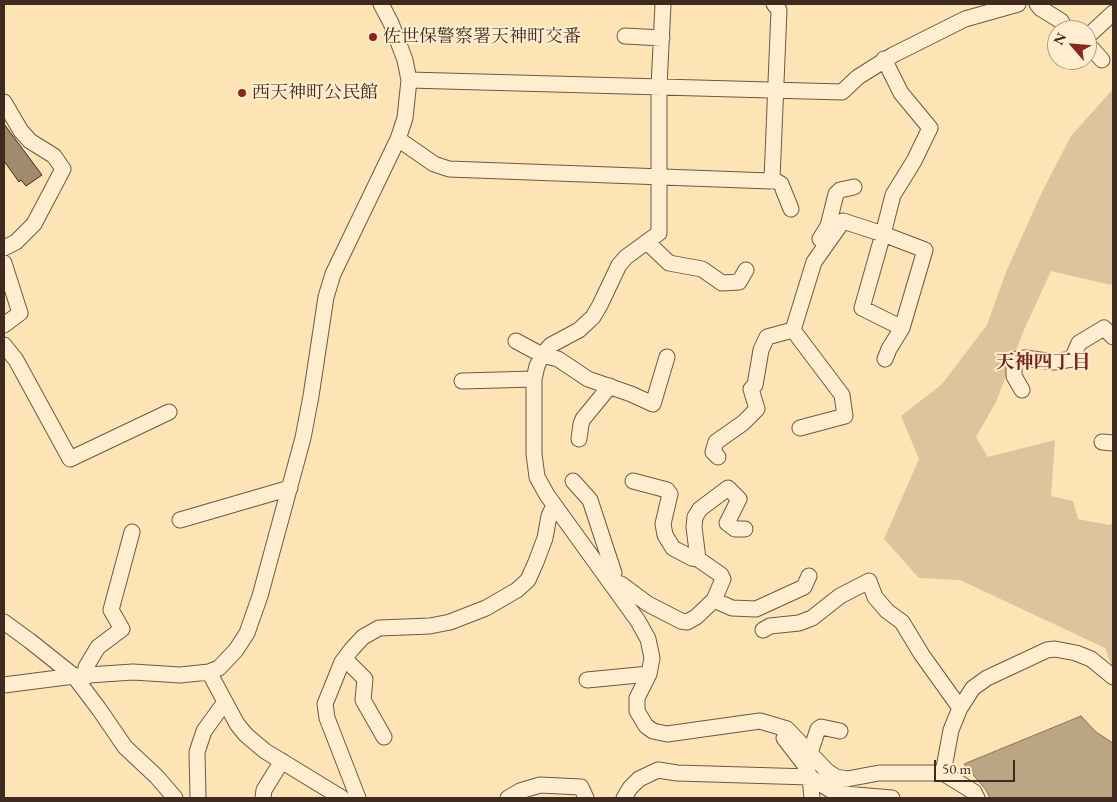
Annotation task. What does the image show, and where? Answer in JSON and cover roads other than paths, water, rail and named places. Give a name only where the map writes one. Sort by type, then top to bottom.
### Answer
[{"type":"street","points":[[4,685],[133,672],[180,675],[208,672],[219,668],[236,650],[247,633],[260,596],[303,438],[329,285],[398,139],[405,118],[409,80],[405,60],[391,23],[381,4]]},
{"type":"street","points":[[663,4],[659,87],[659,233],[626,257],[619,265],[593,317],[579,330],[551,345],[542,355],[534,379],[534,454],[537,477],[547,495],[638,621],[648,639],[652,658],[649,674],[637,698],[637,712],[646,726],[667,734],[760,721],[787,729],[827,771],[836,777],[847,779],[879,773],[943,773],[974,792],[977,798]]},
{"type":"street","points":[[772,179],[779,10],[774,4]]},
{"type":"street","points":[[409,80],[842,92],[858,77],[888,57],[965,19],[1018,4]]},
{"type":"street","points":[[1037,4],[1040,8],[1059,20]]},
{"type":"street","points":[[1097,28],[1113,13]]},
{"type":"street","points":[[625,36],[662,38]]},
{"type":"street","points":[[1097,54],[1102,60]]},
{"type":"street","points":[[888,57],[900,93],[930,128],[914,161],[893,195],[862,308],[902,328]]},
{"type":"street","points":[[4,102],[21,131],[30,140],[54,156],[63,168],[34,224],[16,242],[4,248]]},
{"type":"street","points":[[398,139],[434,164],[449,169],[772,179],[780,184],[791,209]]},
{"type":"street","points":[[804,296],[798,287],[806,261],[828,226],[836,194],[840,190],[854,187]]},
{"type":"street","points":[[793,330],[814,262],[843,221],[925,250],[902,328],[885,359]]},
{"type":"street","points":[[647,242],[669,263],[702,269],[722,284],[739,282],[746,270]]},
{"type":"street","points":[[4,263],[20,313],[4,325]]},
{"type":"street","points":[[1022,390],[1014,376],[1014,364],[1018,359],[1025,358],[1054,362],[1072,359],[1079,343],[1104,328],[1113,337]]},
{"type":"street","points":[[793,330],[842,396],[845,416],[800,428]]},
{"type":"street","points":[[718,456],[713,452],[716,442],[743,423],[758,409],[751,388],[755,384],[761,350],[767,337],[793,330]]},
{"type":"street","points":[[516,341],[542,355],[558,360],[588,379],[653,404],[668,357]]},
{"type":"street","points":[[4,345],[16,360],[70,459],[169,412]]},
{"type":"street","points":[[462,381],[534,379]]},
{"type":"street","points":[[579,439],[583,419],[610,386]]},
{"type":"street","points":[[573,481],[590,500],[614,573],[610,582]]},
{"type":"street","points":[[610,582],[621,584],[648,604],[681,621],[687,622],[696,617],[714,600],[723,579],[722,576],[698,559],[692,558],[673,548],[665,535],[663,524],[670,494],[667,490],[633,481]]},
{"type":"street","points":[[180,520],[290,488]]},
{"type":"street","points":[[698,559],[694,527],[695,517],[700,509],[728,488],[739,499],[727,523],[735,529],[745,529]]},
{"type":"street","points":[[358,798],[327,718],[326,704],[342,662],[364,637],[378,628],[430,626],[450,622],[486,608],[517,590],[528,580],[536,562],[554,504]]},
{"type":"street","points":[[81,676],[98,647],[122,629],[110,610],[132,532]]},
{"type":"street","points":[[714,600],[732,608],[756,609],[804,587],[810,576]]},
{"type":"street","points":[[763,630],[770,626],[799,623],[812,618],[840,596],[869,581],[875,597],[887,611],[902,622],[922,655],[960,708]]},
{"type":"street","points":[[4,622],[81,676],[99,709],[125,747],[175,798]]},
{"type":"street","points":[[943,773],[951,730],[960,708],[973,688],[988,678],[1047,650],[1055,649],[1076,653],[1091,659],[1113,677]]},
{"type":"street","points":[[342,662],[350,664],[365,679],[363,700],[384,737]]},
{"type":"street","points":[[208,672],[237,724],[246,735],[265,751],[342,798]]},
{"type":"street","points":[[587,680],[649,674]]},
{"type":"street","points":[[198,798],[197,752],[204,731],[225,702]]},
{"type":"street","points":[[773,724],[804,764],[810,777],[812,798]]},
{"type":"street","points":[[810,753],[818,729],[821,727],[840,731]]},
{"type":"street","points":[[263,798],[264,790],[282,762]]},
{"type":"street","points":[[624,798],[639,779],[658,770],[677,773],[810,777],[832,791],[844,794],[892,798]]},
{"type":"street","points":[[508,798],[520,791],[540,786],[581,787],[586,798]]},
{"type":"place","name":"佐世保警察署天神町交番","points":[[373,37]]},
{"type":"place","name":"西天神町公民館","points":[[242,93]]},
{"type":"district","name":"天神四丁目","points":[[1043,363]]}]
